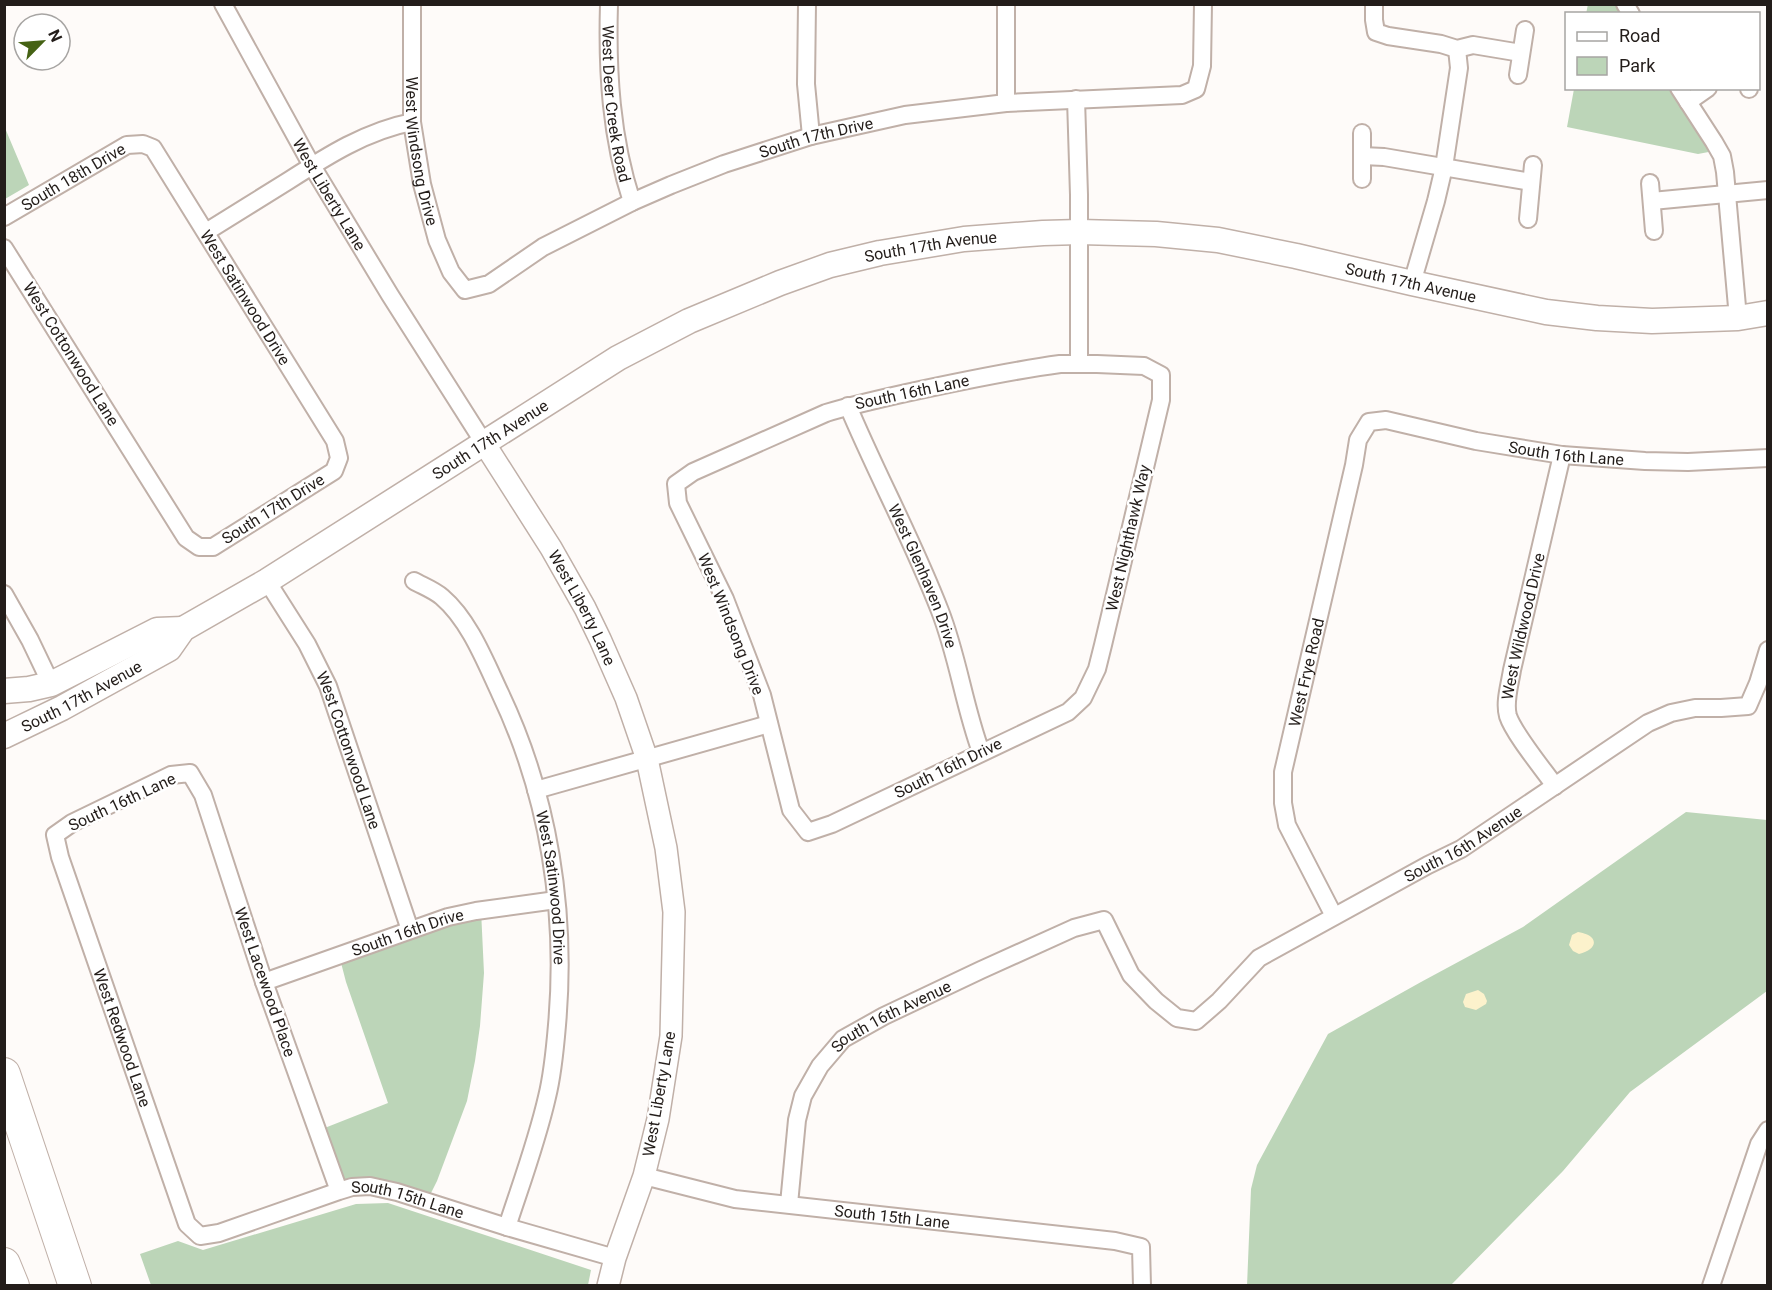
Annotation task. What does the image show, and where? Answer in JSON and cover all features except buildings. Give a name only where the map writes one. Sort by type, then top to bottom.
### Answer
[{"type":"highway","points":[[4,1074],[75,1286]]},
{"type":"highway","points":[[4,1264],[14,1286]]},
{"type":"main road","name":"South 17th Avenue","points":[[4,736],[62,708],[169,649],[183,629],[267,580],[618,357],[689,321],[780,283],[830,265],[880,253],[964,240],[1080,232],[1156,234],[1218,240],[1546,312],[1652,321],[1738,318],[1767,313]]},
{"type":"main road","name":"South 17th Avenue","points":[[4,691],[51,684],[157,630],[183,629]]},
{"type":"street","name":"West Liberty Lane","points":[[223,4],[312,166],[390,295],[551,548],[585,608],[626,698],[647,759],[666,848],[674,912],[671,1036],[658,1119],[644,1176],[615,1258],[608,1286]]},
{"type":"street","name":"West Windsong Drive","points":[[412,4],[412,122],[422,184],[437,240],[452,272],[465,290]]},
{"type":"street","name":"West Deer Creek Road","points":[[609,4],[610,96],[625,181],[632,202]]},
{"type":"street","points":[[807,4],[806,84],[811,136]]},
{"type":"street","points":[[1006,4],[1006,103]]},
{"type":"street","name":"South 17th Drive","points":[[465,290],[489,284],[543,247],[632,202],[723,164],[811,136],[905,115],[1006,103],[1182,95],[1196,89],[1202,66],[1203,4]]},
{"type":"street","points":[[1374,4],[1376,32],[1457,49],[1473,45],[1521,53]]},
{"type":"street","points":[[1518,75],[1525,30]]},
{"type":"street","points":[[1412,283],[1444,166],[1459,68],[1457,49]]},
{"type":"street","points":[[1701,90],[1683,95],[1722,156],[1738,318]]},
{"type":"street","points":[[1076,99],[1080,232],[1080,364]]},
{"type":"street","points":[[206,232],[312,166],[362,138],[393,126],[412,122]]},
{"type":"street","points":[[1362,132],[1362,179]]},
{"type":"street","name":"South 18th Drive","points":[[4,217],[127,145],[143,144]]},
{"type":"street","name":"West Satinwood Drive","points":[[143,144],[153,147],[335,441],[339,458]]},
{"type":"street","points":[[1362,156],[1444,166],[1531,182]]},
{"type":"street","points":[[1528,219],[1533,165]]},
{"type":"street","points":[[1650,183],[1654,231]]},
{"type":"street","points":[[1652,201],[1767,190]]},
{"type":"street","name":"West Cottonwood Lane","points":[[4,248],[186,538],[199,548]]},
{"type":"street","name":"South 16th Lane","points":[[676,484],[693,472],[795,425],[848,406],[1017,370],[1060,364],[1143,366],[1161,375]]},
{"type":"street","name":"West Nighthawk Way","points":[[1083,698],[1097,669],[1103,645],[1161,400],[1161,375]]},
{"type":"street","name":"West Glenhaven Drive","points":[[848,406],[941,612],[981,752]]},
{"type":"street","name":"South 16th Lane","points":[[1369,422],[1386,420],[1476,441],[1562,455],[1677,461],[1767,458]]},
{"type":"street","name":"West Frye Road","points":[[1334,916],[1287,825],[1283,803],[1283,772],[1358,441],[1369,422]]},
{"type":"street","name":"West Wildwood Drive","points":[[1555,786],[1516,732],[1508,716],[1508,697],[1512,670],[1562,455]]},
{"type":"street","name":"South 17th Drive","points":[[199,548],[213,547],[334,471],[339,458]]},
{"type":"street","name":"West Windsong Drive","points":[[676,484],[678,503],[725,599],[762,695],[791,810],[808,832]]},
{"type":"street","name":"West Cottonwood Lane","points":[[267,580],[307,644],[328,686],[410,930]]},
{"type":"street","name":"West Satinwood Drive","points":[[414,581],[441,596],[459,615],[485,661],[515,724],[529,764],[554,874],[560,933],[559,997],[555,1047],[548,1095],[507,1227]]},
{"type":"street","points":[[4,594],[51,684]]},
{"type":"street","name":"South 16th Avenue","points":[[789,1204],[797,1120],[803,1096],[820,1066],[843,1039],[884,1016],[981,970],[1074,928],[1104,920],[1131,975],[1156,1001],[1177,1018],[1196,1021],[1219,1001],[1258,958],[1461,849],[1648,723],[1671,713],[1695,708],[1748,706],[1758,683],[1767,650]]},
{"type":"street","name":"South 16th Drive","points":[[808,832],[832,824],[1068,712],[1083,698]]},
{"type":"street","points":[[536,790],[769,724]]},
{"type":"street","name":"South 16th Lane","points":[[55,835],[72,823],[171,775],[190,773]]},
{"type":"street","name":"West Lacewood Place","points":[[190,773],[203,795],[264,982],[339,1191]]},
{"type":"street","name":"West Redwood Lane","points":[[55,835],[60,857],[187,1224],[200,1236]]},
{"type":"street","name":"South 16th Drive","points":[[264,982],[448,917],[556,900]]},
{"type":"street","points":[[1711,1286],[1759,1144],[1767,1130]]},
{"type":"street","name":"South 15th Lane","points":[[644,1176],[735,1199],[1115,1241],[1141,1247],[1142,1286]]},
{"type":"street","name":"South 15th Lane","points":[[200,1236],[219,1233],[352,1187],[370,1186],[397,1192],[615,1258]]},
{"type":"green space","points":[[1588,4],[1625,5],[1630,12],[1586,12]]},
{"type":"green space","points":[[1574,90],[1680,90],[1719,150],[1698,154],[1567,127]]},
{"type":"green space","points":[[5,128],[29,185],[4,199]]},
{"type":"green space","points":[[1686,812],[1767,820],[1767,991],[1630,1092],[1563,1171],[1451,1285],[1247,1286],[1251,1189],[1257,1165],[1328,1034],[1523,927]]},
{"type":"green space","points":[[481,910],[484,973],[475,1061],[467,1101],[437,1181],[427,1201],[397,1192],[339,1191],[317,1131],[388,1103],[346,982],[339,955]]},
{"type":"green space","points":[[388,1203],[591,1270],[588,1285],[151,1285],[140,1254],[178,1241],[203,1250],[356,1204]]},
{"type":"sand","points":[[1578,932],[1590,936],[1594,942],[1590,949],[1579,954],[1569,945],[1572,935]]},
{"type":"sand","points":[[1478,990],[1484,994],[1486,1004],[1476,1010],[1465,1007],[1463,1002],[1466,994]]}]
